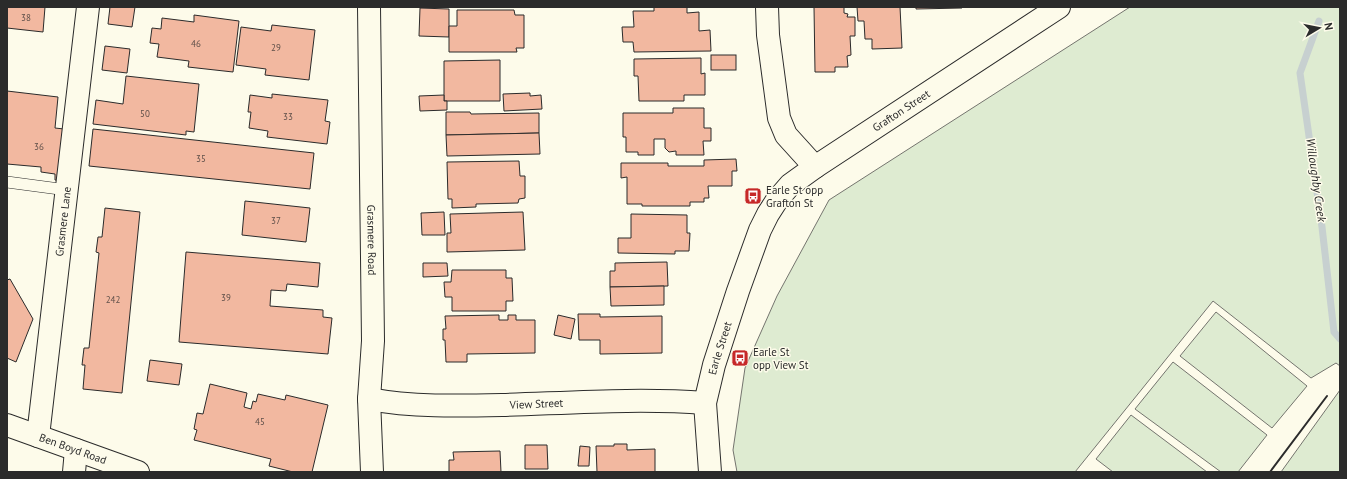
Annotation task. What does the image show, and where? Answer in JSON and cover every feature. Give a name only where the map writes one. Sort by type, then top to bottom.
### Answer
[{"type":"street","name":"Grasmere Lane","points":[[38,436],[88,7]]},
{"type":"street","name":"Grasmere Road","points":[[369,7],[373,341],[369,399],[372,472]]},
{"type":"street","points":[[768,7],[768,35],[779,118],[786,135],[815,167]]},
{"type":"street","name":"Grafton Street","points":[[760,230],[777,200],[790,185],[815,167],[1059,7]]},
{"type":"street","name":"Earle Street","points":[[710,472],[705,403],[714,365],[760,230]]},
{"type":"street","name":"View Street","points":[[369,399],[425,406],[485,406],[673,401],[705,403]]},
{"type":"street","name":"Ben Boyd Road","points":[[7,424],[138,472]]},
{"type":"street","points":[[74,472],[76,450]]},
{"type":"lane","points":[[7,182],[67,190]]},
{"type":"green space","points":[[1130,7],[1340,7],[1340,366],[1336,363],[1311,378],[1213,301],[1075,472],[737,472],[733,450],[745,368],[777,296],[829,200]]},
{"type":"green space","points":[[1216,312],[1307,386],[1272,428],[1180,356]]},
{"type":"green space","points":[[1173,362],[1267,435],[1238,472],[1221,472],[1135,409]]},
{"type":"green space","points":[[1340,390],[1340,472],[1281,472]]},
{"type":"green space","points":[[1131,415],[1207,472],[1113,472],[1096,459]]},
{"type":"building","points":[[7,7],[45,7],[43,32],[7,28]]},
{"type":"building","points":[[110,7],[135,7],[132,27],[108,24]]},
{"type":"building","points":[[654,7],[687,7],[687,13],[699,12],[699,31],[710,30],[711,51],[634,52],[633,42],[623,42],[622,27],[634,27],[633,11],[654,11]]},
{"type":"building","points":[[814,7],[844,7],[844,13],[848,14],[847,17],[855,17],[855,36],[850,36],[851,55],[847,56],[848,67],[835,67],[835,72],[815,72]]},
{"type":"building","points":[[857,7],[900,7],[902,48],[872,49],[872,39],[865,39],[864,21],[858,21]]},
{"type":"building","points":[[916,7],[962,7],[962,8],[916,9]]},
{"type":"building","points":[[420,8],[449,9],[449,37],[419,36]]},
{"type":"building","points":[[457,10],[514,10],[515,15],[524,15],[524,48],[516,48],[517,52],[449,52],[449,26],[457,26]]},
{"type":"building","points":[[194,15],[239,21],[233,72],[188,67],[189,61],[157,57],[159,44],[150,43],[152,28],[161,29],[162,18],[194,22]]},
{"type":"building","points":[[272,25],[315,30],[309,80],[265,75],[266,69],[236,65],[241,27],[271,31]]},
{"type":"building","points":[[105,46],[130,49],[127,73],[102,70]]},
{"type":"building","points":[[711,55],[736,55],[736,70],[711,70]]},
{"type":"building","points":[[701,58],[701,74],[705,73],[705,95],[684,95],[684,101],[639,101],[638,76],[634,76],[634,59]]},
{"type":"building","points":[[500,60],[500,101],[444,101],[444,61]]},
{"type":"building","points":[[126,76],[199,84],[194,132],[186,131],[186,135],[93,124],[96,100],[123,104]]},
{"type":"building","points":[[7,91],[58,97],[55,128],[73,130],[67,182],[55,180],[55,174],[41,172],[41,167],[7,164]]},
{"type":"building","points":[[530,93],[530,96],[541,95],[542,109],[504,111],[503,94]]},
{"type":"building","points":[[272,94],[328,100],[325,121],[330,122],[327,144],[267,137],[268,131],[249,128],[251,112],[248,112],[250,95],[272,98]]},
{"type":"building","points":[[444,95],[444,101],[447,101],[447,110],[420,111],[419,96]]},
{"type":"building","points":[[673,108],[704,108],[704,128],[711,128],[711,141],[703,141],[704,155],[676,155],[676,151],[669,152],[665,148],[665,139],[654,139],[654,155],[638,155],[638,152],[626,152],[626,137],[623,137],[623,113],[673,113]]},
{"type":"building","points":[[446,112],[470,112],[471,114],[539,113],[539,133],[446,135]]},
{"type":"building","points":[[93,129],[314,153],[310,189],[89,166]]},
{"type":"building","points":[[539,133],[540,154],[447,156],[446,135]]},
{"type":"building","points":[[736,159],[737,171],[732,171],[732,186],[708,186],[709,198],[704,198],[704,202],[690,202],[690,206],[642,206],[642,204],[627,204],[627,177],[621,178],[621,163],[668,163],[668,166],[704,166],[704,160]]},
{"type":"building","points":[[519,161],[520,176],[525,176],[525,198],[519,199],[518,203],[476,204],[476,207],[452,208],[452,199],[448,199],[447,162]]},
{"type":"building","points":[[245,201],[310,208],[306,242],[242,235]]},
{"type":"building","points":[[105,208],[140,212],[122,393],[83,389],[85,365],[82,365],[84,348],[89,348],[99,253],[96,252],[98,237],[102,237]]},
{"type":"building","points":[[444,212],[445,235],[422,235],[421,213]]},
{"type":"building","points":[[523,212],[525,250],[447,252],[447,233],[451,233],[450,214]]},
{"type":"building","points":[[631,214],[687,215],[687,233],[690,233],[689,251],[675,251],[675,254],[618,253],[618,238],[631,238]]},
{"type":"building","points":[[186,252],[320,263],[318,287],[287,284],[286,291],[271,290],[270,306],[323,310],[323,317],[332,318],[328,354],[179,342]]},
{"type":"building","points":[[667,262],[668,286],[610,287],[610,271],[615,271],[615,263]]},
{"type":"building","points":[[423,263],[447,263],[448,276],[423,277]]},
{"type":"building","points":[[452,270],[506,270],[506,278],[512,278],[513,301],[506,301],[506,311],[452,311],[452,297],[445,297],[444,282],[451,282]]},
{"type":"building","points":[[10,279],[33,319],[16,362],[7,358],[7,280]]},
{"type":"building","points":[[664,286],[664,305],[611,306],[610,287]]},
{"type":"building","points":[[578,314],[600,314],[600,317],[662,316],[662,353],[600,354],[600,340],[579,340]]},
{"type":"building","points":[[499,315],[499,320],[508,320],[508,315],[516,315],[516,320],[535,320],[535,353],[467,354],[467,362],[446,362],[445,340],[443,340],[443,329],[446,329],[445,316]]},
{"type":"building","points":[[558,315],[575,319],[571,339],[554,335]]},
{"type":"building","points":[[150,360],[182,364],[179,385],[147,381]]},
{"type":"building","points":[[210,384],[247,393],[244,407],[251,409],[253,401],[256,402],[258,394],[285,400],[286,395],[328,405],[312,472],[293,472],[269,466],[271,459],[194,440],[197,430],[194,429],[197,413],[203,414]]},
{"type":"building","points":[[614,444],[627,444],[627,450],[655,449],[655,472],[597,472],[596,446],[614,446]]},
{"type":"building","points":[[525,445],[547,445],[548,469],[525,469]]},
{"type":"building","points":[[580,446],[590,447],[589,466],[578,466]]},
{"type":"building","points":[[500,451],[501,472],[449,472],[449,460],[454,460],[453,452]]},
{"type":"waterway","name":"Willoughby Creek","points":[[1319,21],[1300,73],[1322,227],[1334,332],[1340,339]]},
{"type":"wall","points":[[1270,472],[1327,396]]},
{"type":"place","name":"Earle St opp Grafton St","points":[[753,196]]},
{"type":"place","name":"Earle St opp View St","points":[[740,358]]}]
